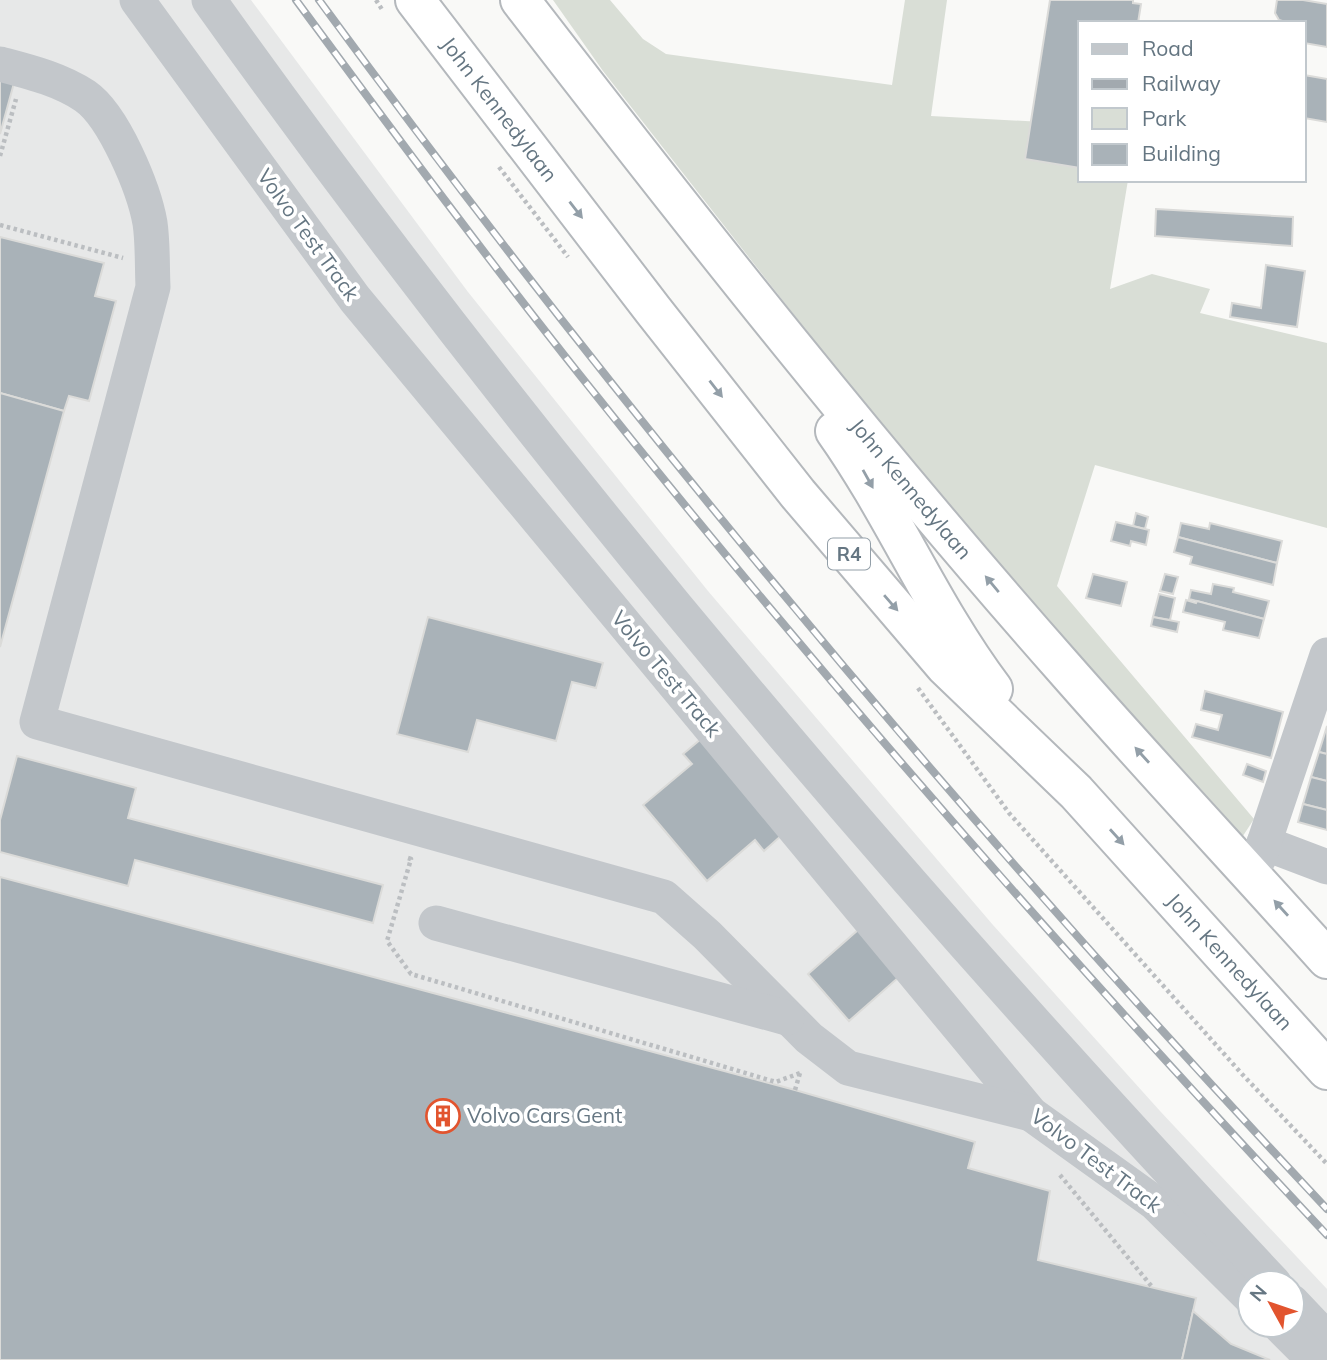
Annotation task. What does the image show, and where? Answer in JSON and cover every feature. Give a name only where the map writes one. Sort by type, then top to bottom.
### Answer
[{"type":"highway","name":"John Kennedylaan","points":[[415,0],[798,494],[945,666],[1076,792]]},
{"type":"highway","name":"John Kennedylaan","points":[[496,0],[663,225],[833,428],[862,469],[932,596],[978,668],[1076,792],[1327,1070]]},
{"type":"highway","name":"John Kennedylaan","points":[[520,0],[753,298],[1064,668],[1327,959]]},
{"type":"highway","points":[[544,0],[713,230],[753,298]]},
{"type":"street","name":"Volvo Test Track","points":[[137,0],[355,299],[1031,1114],[1155,1203],[1236,1283]]},
{"type":"street","name":"Volvo Test Track","points":[[209,0],[433,302],[561,465],[690,622],[967,948],[1093,1090],[1261,1269]]},
{"type":"street","points":[[12,67],[60,81],[88,98],[108,122],[135,174],[150,222],[153,287],[37,722],[664,897],[809,1038],[848,1068],[1031,1114]]},
{"type":"street","points":[[1327,655],[1261,851],[1327,867]]},
{"type":"street","points":[[436,923],[790,1019]]},
{"type":"street","points":[[1306,1317],[1327,1339]]},
{"type":"street","points":[[1293,1339],[1314,1360]]},
{"type":"path","points":[[0,156],[12,67]]},
{"type":"path","points":[[0,225],[152,266]]},
{"type":"path","points":[[398,856],[411,859],[387,941],[411,974],[776,1082],[800,1073],[813,1077]]},
{"type":"path","points":[[795,1090],[800,1073]]},
{"type":"path","points":[[1054,1167],[1153,1287]]},
{"type":"shaded area","points":[[0,0],[251,0],[468,292],[708,591],[993,925],[1160,1111],[1327,1289],[1327,1360],[0,1360]]},
{"type":"green space","points":[[553,0],[610,0],[643,39],[666,54],[892,85],[905,0],[947,0],[931,116],[1078,124],[1078,182],[1128,182],[1110,289],[1152,274],[1210,289],[1200,313],[1327,343],[1327,528],[1095,465],[1057,586],[1254,819],[1239,842],[892,440],[603,71]]},
{"type":"building","points":[[1050,0],[1133,0],[1133,3],[1141,4],[1138,21],[1078,21],[1078,168],[1025,159]]},
{"type":"building","points":[[1277,0],[1327,4],[1327,47],[1306,43],[1306,21],[1282,21],[1275,13]]},
{"type":"building","points":[[1306,75],[1327,79],[1327,122],[1306,118]]},
{"type":"building","points":[[0,80],[14,83],[0,134]]},
{"type":"building","points":[[1156,209],[1293,217],[1292,246],[1155,236]]},
{"type":"building","points":[[0,237],[104,263],[95,296],[116,301],[89,401],[69,396],[64,411],[0,393]]},
{"type":"building","points":[[1266,265],[1305,271],[1297,327],[1230,317],[1232,303],[1261,308]]},
{"type":"building","points":[[0,393],[64,411],[0,647]]},
{"type":"building","points":[[1136,513],[1148,517],[1145,529],[1133,526]]},
{"type":"building","points":[[1116,522],[1149,530],[1146,545],[1131,541],[1130,546],[1111,541]]},
{"type":"building","points":[[1181,523],[1209,529],[1210,523],[1282,541],[1277,563],[1178,537]]},
{"type":"building","points":[[1178,537],[1277,563],[1273,585],[1190,564],[1192,557],[1174,552]]},
{"type":"building","points":[[1093,574],[1127,582],[1121,606],[1086,598]]},
{"type":"building","points":[[1165,574],[1178,577],[1173,594],[1160,591]]},
{"type":"building","points":[[1213,584],[1234,588],[1233,592],[1269,601],[1264,619],[1189,599],[1191,590],[1211,594]]},
{"type":"building","points":[[1159,594],[1175,598],[1170,620],[1153,617]]},
{"type":"building","points":[[1186,600],[1264,619],[1259,638],[1223,630],[1225,622],[1183,612]]},
{"type":"building","points":[[428,617],[603,663],[596,688],[572,682],[556,741],[477,720],[468,752],[397,734]]},
{"type":"building","points":[[1153,617],[1179,622],[1177,632],[1151,626]]},
{"type":"building","points":[[1205,691],[1283,712],[1271,758],[1192,737],[1196,724],[1218,730],[1222,715],[1201,710]]},
{"type":"building","points":[[1327,726],[1327,754],[1319,752]]},
{"type":"building","points":[[701,739],[782,835],[764,851],[755,840],[707,881],[643,805],[692,764],[683,754]]},
{"type":"building","points":[[1319,752],[1327,754],[1327,781],[1311,777]]},
{"type":"building","points":[[17,756],[136,788],[128,818],[383,885],[373,923],[135,860],[128,886],[0,852],[0,820]]},
{"type":"building","points":[[1247,764],[1266,771],[1263,782],[1243,775]]},
{"type":"building","points":[[1311,777],[1327,781],[1327,810],[1303,804]]},
{"type":"building","points":[[1303,804],[1327,810],[1327,830],[1298,822]]},
{"type":"building","name":"Volvo Cars Gent","points":[[0,877],[795,1090],[975,1142],[968,1168],[1050,1191],[1038,1260],[1196,1298],[1182,1360],[0,1360]]},
{"type":"building","points":[[858,930],[899,977],[849,1021],[808,974]]},
{"type":"building","points":[[1193,1311],[1231,1344],[1270,1360],[1182,1360]]},
{"type":"railway","points":[[296,0],[543,328],[759,595],[944,812],[1134,1026],[1327,1235]]},
{"type":"railway","points":[[319,0],[557,314],[805,620],[1061,918],[1327,1209]]},
{"type":"place","name":"Volvo Cars Gent","points":[[443,1116]]}]
